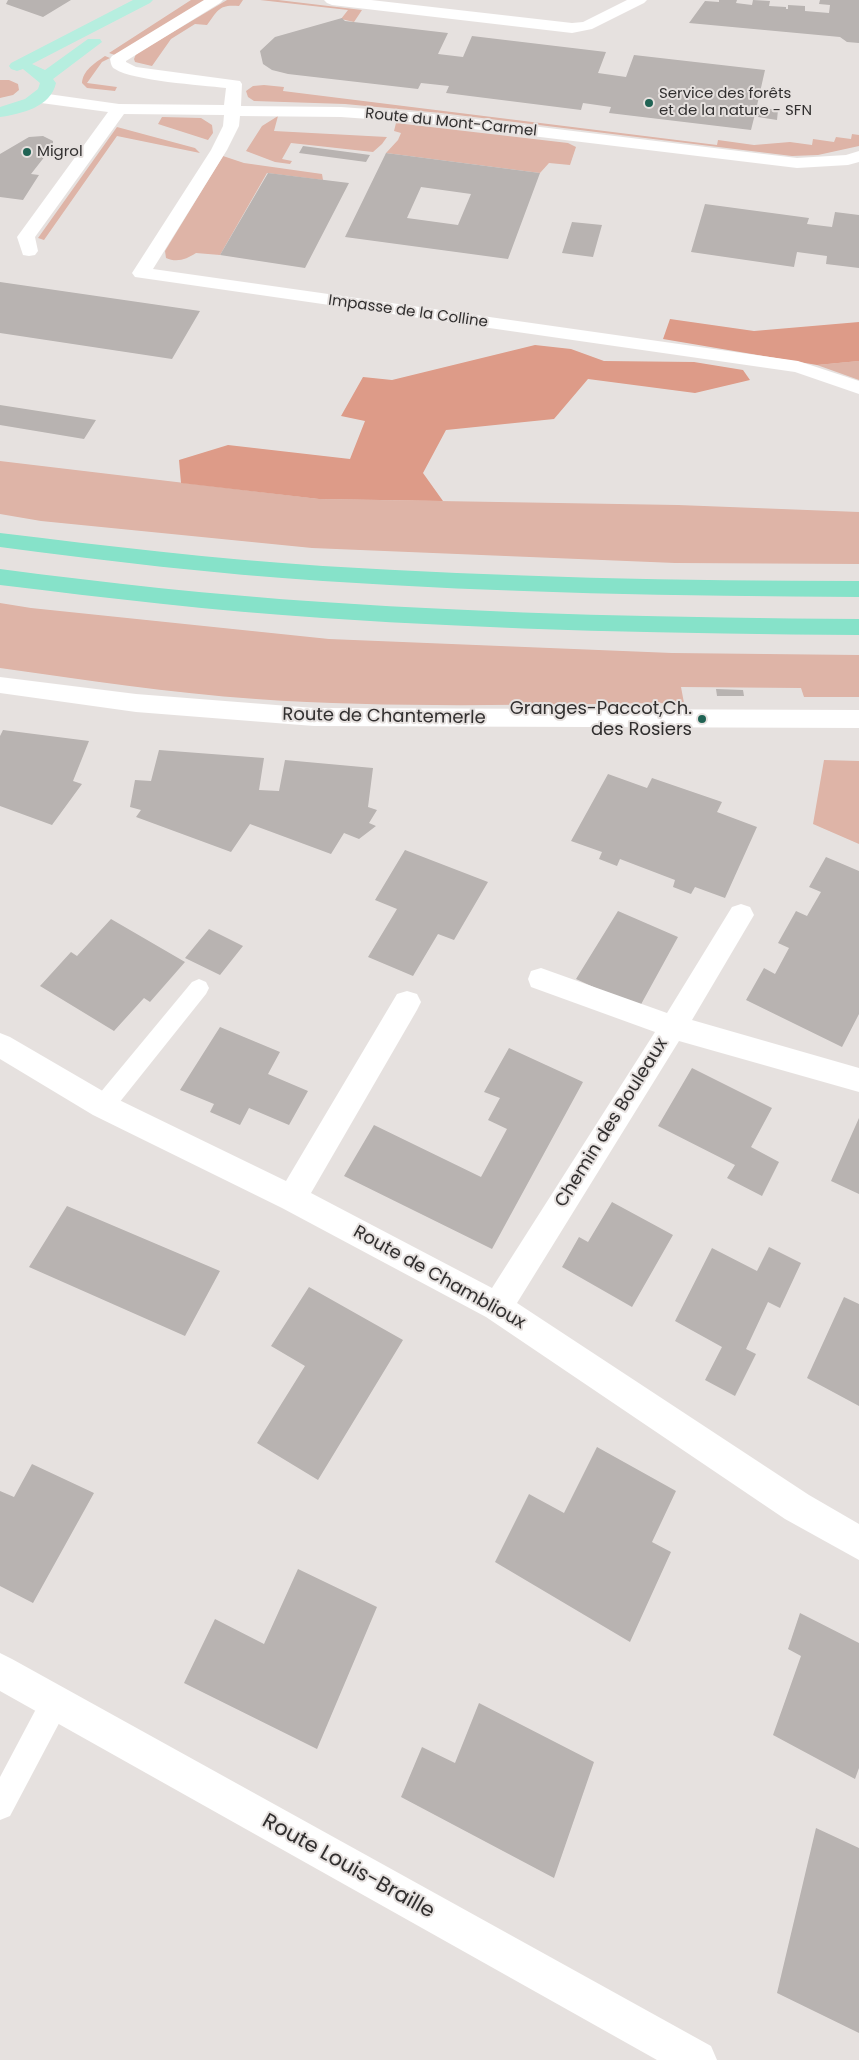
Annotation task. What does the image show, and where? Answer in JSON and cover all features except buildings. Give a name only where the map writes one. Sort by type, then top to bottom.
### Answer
[{"type":"highway","points":[[0,540],[224,565],[403,577],[624,586],[859,589]]},
{"type":"highway","points":[[0,577],[213,601],[420,616],[637,624],[859,627]]},
{"type":"main road","points":[[0,112],[20,109],[41,98],[48,84],[39,72],[10,65],[145,0]]},
{"type":"main road","points":[[45,78],[153,0]]},
{"type":"street","points":[[215,0],[118,59],[120,65],[133,71],[234,84],[233,110]]},
{"type":"street","points":[[332,0],[572,28],[588,26],[639,0]]},
{"type":"street","name":"Route du Mont-Carmel","points":[[41,98],[119,108],[341,112],[424,118],[797,163],[848,160],[859,156]]},
{"type":"street","points":[[29,251],[26,236],[119,108]]},
{"type":"street","name":"Impasse de la Colline","points":[[233,110],[231,126],[219,150],[141,273],[798,367],[859,388]]},
{"type":"street","name":"Route de Chantemerle","points":[[0,685],[145,704],[314,717],[859,718]]},
{"type":"street","points":[[541,979],[673,1027],[741,915]]},
{"type":"street","points":[[292,1198],[407,1002]]},
{"type":"street","name":"Chemin des Bouleaux","points":[[497,1307],[673,1027],[859,1080]]},
{"type":"street","name":"Route de Chamblioux","points":[[0,1045],[103,1106],[292,1198],[497,1307],[797,1506],[859,1543]]},
{"type":"street","name":"Route Louis-Braille","points":[[0,1671],[410,1902],[697,2060]]},
{"type":"lane","points":[[103,1106],[199,988]]},
{"type":"lane","points":[[0,1806],[55,1702]]},
{"type":"shaded area","points":[[191,0],[206,0],[115,55],[109,53]]},
{"type":"shaded area","points":[[227,0],[243,0],[239,6],[227,6],[220,9],[207,25],[195,24],[171,39],[152,66],[135,62],[136,54]]},
{"type":"shaded area","points":[[260,0],[278,0],[362,10],[354,22],[341,19],[348,10]]},
{"type":"shaded area","points":[[105,56],[110,58],[102,62],[87,83],[117,87],[115,91],[87,88],[82,83],[85,74],[90,67]]},
{"type":"shaded area","points":[[0,80],[9,80],[18,84],[19,90],[13,95],[0,98]]},
{"type":"shaded area","points":[[253,86],[284,87],[283,91],[717,145],[718,140],[754,145],[790,142],[812,145],[813,139],[834,142],[836,137],[851,139],[852,134],[859,135],[859,146],[818,155],[792,156],[441,113],[345,104],[254,101],[248,97],[246,91]]},
{"type":"shaded area","points":[[278,116],[274,131],[387,137],[373,152],[291,143],[282,159],[292,161],[290,164],[275,162],[246,151],[262,126]]},
{"type":"shaded area","points":[[162,117],[201,118],[212,125],[213,133],[208,140],[158,124]]},
{"type":"shaded area","points":[[396,123],[568,143],[576,147],[570,165],[549,163],[540,173],[386,153],[398,140],[401,133],[394,131]]},
{"type":"shaded area","points":[[117,127],[195,148],[200,153],[117,136],[44,240],[38,238]]},
{"type":"shaded area","points":[[223,156],[244,163],[322,174],[323,180],[267,173],[220,255],[196,253],[182,260],[166,258],[165,251]]},
{"type":"shaded area","points":[[670,319],[754,331],[859,322],[859,361],[817,365],[663,339]]},
{"type":"shaded area","points":[[535,345],[571,349],[604,361],[694,362],[743,370],[750,380],[695,393],[588,379],[554,419],[446,430],[423,473],[443,501],[319,499],[181,483],[179,460],[228,445],[350,459],[365,421],[341,416],[363,377],[392,380]]},
{"type":"shaded area","points":[[859,361],[859,380],[817,365]]},
{"type":"shaded area","points":[[0,461],[319,499],[678,505],[859,512],[859,564],[675,563],[312,548],[41,521],[0,514]]},
{"type":"shaded area","points":[[0,603],[31,608],[329,639],[672,653],[859,655],[859,697],[804,697],[801,688],[681,687],[684,703],[416,705],[256,699],[128,686],[0,668]]},
{"type":"shaded area","points":[[824,760],[859,761],[859,844],[813,824]]},
{"type":"place","name":"Service des forêts et de la nature - SFN","points":[[649,103]]},
{"type":"place","name":"Migrol","points":[[27,152]]},
{"type":"place","name":"Granges-Paccot,Ch. des Rosiers","points":[[702,719]]}]
